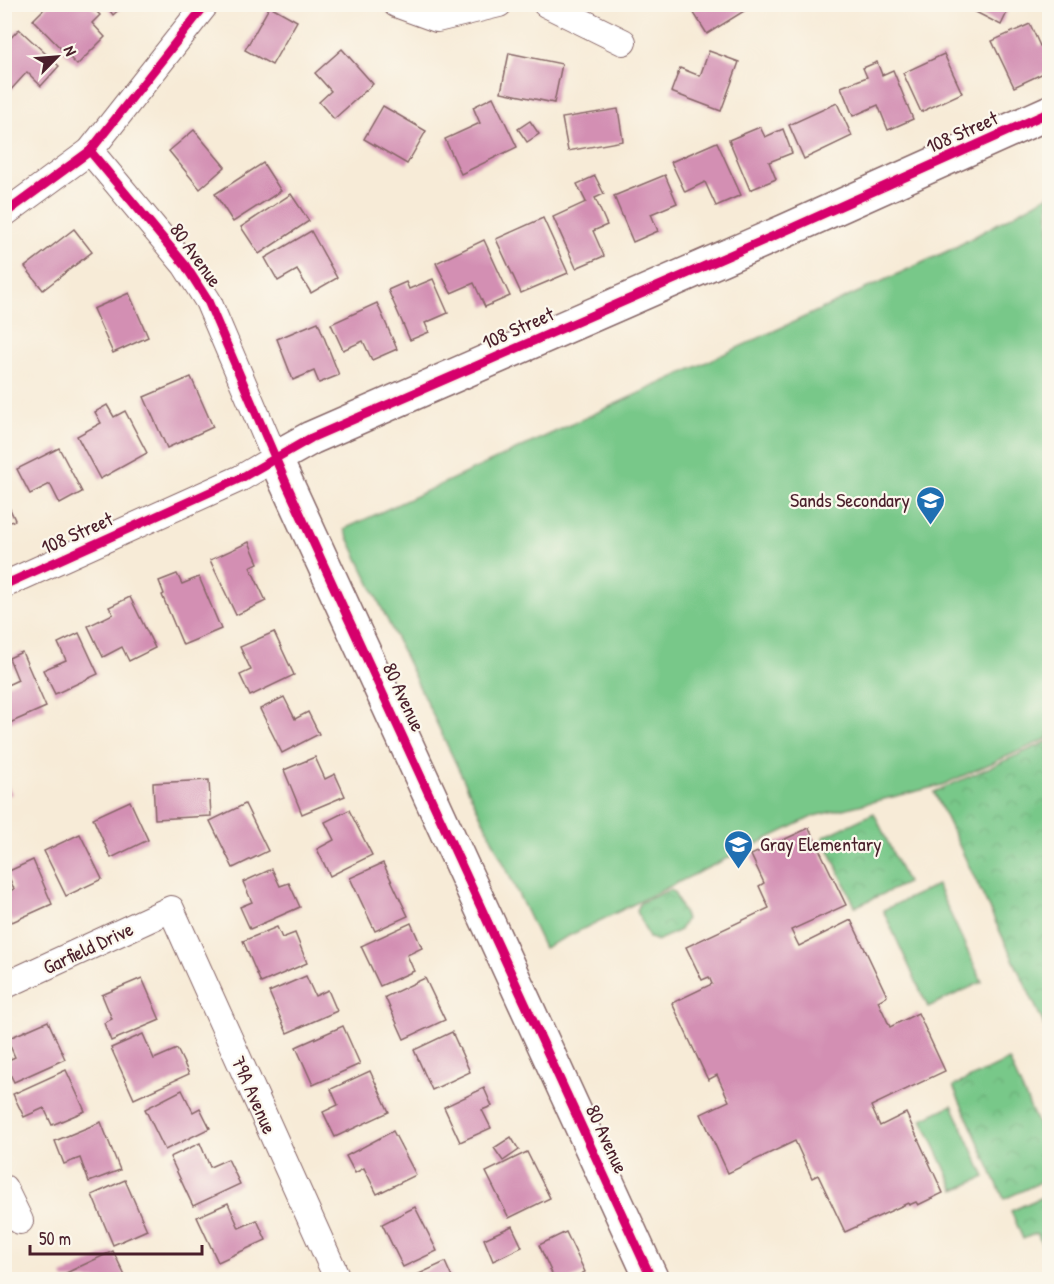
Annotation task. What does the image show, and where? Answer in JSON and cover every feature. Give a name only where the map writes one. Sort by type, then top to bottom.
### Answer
[{"type":"street","points":[[4,214],[90,151],[206,4]]},
{"type":"street","points":[[396,4],[437,19],[499,4]]},
{"type":"street","points":[[546,4],[623,42]]},
{"type":"street","name":"108 Street","points":[[4,585],[241,478],[312,438],[774,236],[1050,112]]},
{"type":"street","name":"80 Avenue","points":[[90,151],[184,265],[208,301],[275,458],[652,1280]]},
{"type":"street","name":"Garfield Drive","points":[[4,986],[171,909]]},
{"type":"street","name":"79A Avenue","points":[[171,909],[338,1280]]},
{"type":"street","points":[[4,1188],[20,1221]]},
{"type":"green space","points":[[1049,195],[1049,738],[942,785],[814,816],[544,948],[344,529],[952,249]]},
{"type":"green space","points":[[1049,741],[1049,1035],[934,792]]},
{"type":"green space","points":[[874,813],[907,883],[855,906],[823,837]]},
{"type":"green space","points":[[937,885],[982,982],[928,1007],[883,910]]},
{"type":"green space","points":[[669,890],[674,892],[686,919],[680,930],[657,941],[649,938],[637,911],[640,903]]},
{"type":"green space","points":[[1009,1060],[1049,1150],[1050,1178],[1004,1199],[953,1086]]},
{"type":"green space","points":[[952,1105],[985,1177],[955,1190],[922,1119]]},
{"type":"green space","points":[[1049,1194],[1049,1252],[1046,1253],[1037,1233],[1023,1239],[1011,1211]]},
{"type":"building","points":[[49,4],[89,4],[100,15],[92,23],[105,37],[77,65],[33,20]]},
{"type":"building","points":[[105,4],[125,4],[113,15]]},
{"type":"building","points":[[702,4],[747,4],[749,8],[707,34],[692,10]]},
{"type":"building","points":[[960,4],[1011,4],[1001,25]]},
{"type":"building","points":[[270,6],[297,21],[272,65],[245,50]]},
{"type":"building","points":[[1030,24],[1040,46],[1050,41],[1050,70],[1014,87],[992,41]]},
{"type":"building","points":[[19,29],[59,66],[41,86],[27,72],[8,93],[4,90],[4,45]]},
{"type":"building","points":[[342,49],[373,84],[334,119],[319,102],[331,91],[315,73]]},
{"type":"building","points":[[709,51],[739,62],[721,111],[671,92],[680,68],[700,76]]},
{"type":"building","points":[[509,53],[562,64],[554,103],[501,92]]},
{"type":"building","points":[[944,54],[962,93],[921,112],[903,73]]},
{"type":"building","points":[[877,62],[882,75],[893,70],[913,119],[888,130],[878,105],[853,116],[841,87],[867,77],[863,68]]},
{"type":"building","points":[[493,97],[517,147],[461,174],[445,139],[480,123],[473,107]]},
{"type":"building","points":[[837,103],[852,136],[804,159],[789,125]]},
{"type":"building","points":[[383,106],[426,131],[407,164],[364,139]]},
{"type":"building","points":[[618,109],[623,141],[568,151],[562,118]]},
{"type":"building","points":[[530,121],[539,134],[527,142],[518,129]]},
{"type":"building","points":[[760,127],[765,137],[783,129],[792,153],[769,162],[776,179],[750,190],[729,140]]},
{"type":"building","points":[[194,130],[225,167],[200,189],[169,151]]},
{"type":"building","points":[[717,142],[741,195],[716,206],[705,182],[685,192],[671,162]]},
{"type":"building","points":[[263,163],[281,191],[233,222],[215,194]]},
{"type":"building","points":[[665,175],[677,203],[651,214],[658,231],[633,242],[614,196]]},
{"type":"building","points":[[595,176],[604,194],[595,198],[607,225],[593,231],[604,256],[576,268],[553,217],[586,202],[577,184]]},
{"type":"building","points":[[291,194],[309,221],[259,254],[241,227]]},
{"type":"building","points":[[543,218],[568,273],[521,293],[496,239]]},
{"type":"building","points":[[74,229],[92,252],[43,290],[25,267]]},
{"type":"building","points":[[311,231],[337,278],[311,293],[297,270],[278,281],[265,258]]},
{"type":"building","points":[[484,240],[510,296],[485,307],[474,283],[451,293],[436,263]]},
{"type":"building","points":[[433,279],[448,313],[425,323],[429,332],[410,340],[388,290],[406,282],[409,289]]},
{"type":"building","points":[[129,293],[148,337],[113,353],[93,309]]},
{"type":"building","points":[[377,303],[397,349],[372,360],[363,341],[343,350],[331,324]]},
{"type":"building","points":[[318,322],[339,375],[319,383],[314,371],[293,380],[277,339]]},
{"type":"building","points":[[191,377],[213,427],[167,448],[144,397]]},
{"type":"building","points":[[107,405],[114,417],[125,411],[147,453],[100,479],[77,436],[101,423],[95,412]]},
{"type":"building","points":[[59,448],[82,492],[60,504],[50,484],[30,494],[17,469]]},
{"type":"building","points":[[4,496],[15,520],[4,525]]},
{"type":"building","points":[[249,542],[258,563],[250,567],[266,601],[236,615],[210,560]]},
{"type":"building","points":[[177,574],[182,584],[199,577],[221,629],[183,645],[162,595],[164,594],[159,581]]},
{"type":"building","points":[[130,597],[155,648],[129,661],[122,647],[103,657],[88,626],[113,614],[109,607]]},
{"type":"building","points":[[274,632],[294,675],[250,696],[240,675],[251,670],[240,647]]},
{"type":"building","points":[[79,633],[98,674],[55,694],[43,670],[66,660],[58,643]]},
{"type":"building","points":[[22,652],[46,707],[5,725],[5,686],[18,680],[9,658]]},
{"type":"building","points":[[284,697],[295,719],[308,712],[319,734],[282,753],[260,709]]},
{"type":"building","points":[[315,757],[325,779],[335,774],[345,796],[302,814],[284,770]]},
{"type":"building","points":[[4,778],[12,794],[4,797]]},
{"type":"building","points":[[209,780],[211,816],[155,819],[153,783]]},
{"type":"building","points":[[130,801],[148,840],[111,858],[93,818]]},
{"type":"building","points":[[245,804],[268,851],[233,868],[210,821]]},
{"type":"building","points":[[349,810],[372,855],[330,876],[317,849],[334,840],[325,822]]},
{"type":"building","name":"Gray Elementary","points":[[809,828],[846,905],[791,930],[799,946],[851,920],[887,996],[878,1001],[890,1027],[918,1013],[945,1071],[871,1106],[880,1126],[906,1113],[943,1193],[918,1205],[916,1202],[909,1205],[908,1203],[845,1232],[818,1175],[812,1178],[795,1141],[728,1173],[701,1114],[729,1101],[717,1075],[708,1080],[672,1003],[712,984],[709,977],[702,980],[686,947],[769,908],[759,886],[764,883],[751,855]]},
{"type":"building","points":[[80,834],[102,879],[66,896],[44,851]]},
{"type":"building","points":[[33,860],[52,904],[12,922],[4,906],[4,894],[14,889],[7,872]]},
{"type":"building","points":[[383,863],[408,916],[375,931],[350,878]]},
{"type":"building","points":[[272,869],[280,886],[289,883],[300,907],[250,929],[240,907],[252,902],[243,882]]},
{"type":"building","points":[[411,923],[422,948],[407,955],[414,971],[380,986],[361,946]]},
{"type":"building","points":[[277,927],[282,938],[295,933],[307,963],[261,983],[243,941]]},
{"type":"building","points":[[306,976],[315,996],[328,990],[337,1011],[287,1033],[269,992]]},
{"type":"building","points":[[142,978],[160,1020],[111,1041],[104,1023],[112,1019],[102,995]]},
{"type":"building","points":[[425,978],[445,1020],[404,1039],[385,997]]},
{"type":"building","points":[[48,1021],[65,1059],[14,1082],[4,1062],[15,1057],[7,1039]]},
{"type":"building","points":[[343,1026],[360,1064],[313,1085],[296,1047]]},
{"type":"building","points":[[452,1032],[470,1072],[432,1090],[414,1050]]},
{"type":"building","points":[[143,1034],[154,1059],[177,1049],[189,1074],[134,1099],[111,1048]]},
{"type":"building","points":[[66,1070],[85,1111],[52,1125],[44,1108],[24,1117],[13,1094]]},
{"type":"building","points":[[370,1071],[389,1112],[335,1137],[323,1112],[338,1105],[331,1089]]},
{"type":"building","points":[[484,1088],[492,1106],[482,1110],[491,1128],[460,1142],[444,1107]]},
{"type":"building","points":[[182,1090],[193,1112],[200,1108],[210,1128],[165,1150],[145,1109]]},
{"type":"building","points":[[101,1122],[120,1170],[89,1182],[80,1158],[64,1164],[55,1141]]},
{"type":"building","points":[[393,1131],[416,1175],[377,1194],[364,1168],[355,1173],[346,1156]]},
{"type":"building","points":[[511,1137],[519,1150],[503,1161],[494,1148]]},
{"type":"building","points":[[200,1143],[210,1167],[228,1159],[240,1184],[193,1206],[170,1157]]},
{"type":"building","points":[[527,1152],[550,1198],[509,1218],[486,1172]]},
{"type":"building","points":[[125,1180],[147,1230],[113,1245],[92,1195]]},
{"type":"building","points":[[228,1203],[239,1228],[257,1220],[266,1240],[218,1262],[197,1217]]},
{"type":"building","points":[[415,1207],[437,1251],[403,1267],[382,1224]]},
{"type":"building","points":[[512,1226],[522,1247],[493,1261],[484,1239]]},
{"type":"building","points":[[566,1232],[585,1272],[569,1280],[555,1280],[539,1245]]},
{"type":"building","points":[[113,1251],[127,1280],[64,1280],[62,1275]]},
{"type":"building","points":[[445,1262],[453,1280],[406,1280]]},
{"type":"cycle path","points":[[4,214],[90,151],[206,4]]},
{"type":"cycle path","points":[[4,585],[241,478],[311,438],[785,231],[1050,112]]},
{"type":"cycle path","points":[[90,151],[185,265],[208,301],[286,483],[652,1280]]},
{"type":"place","name":"Sands Secondary","points":[[931,526]]},
{"type":"place","name":"Gray Elementary","points":[[739,870]]}]
